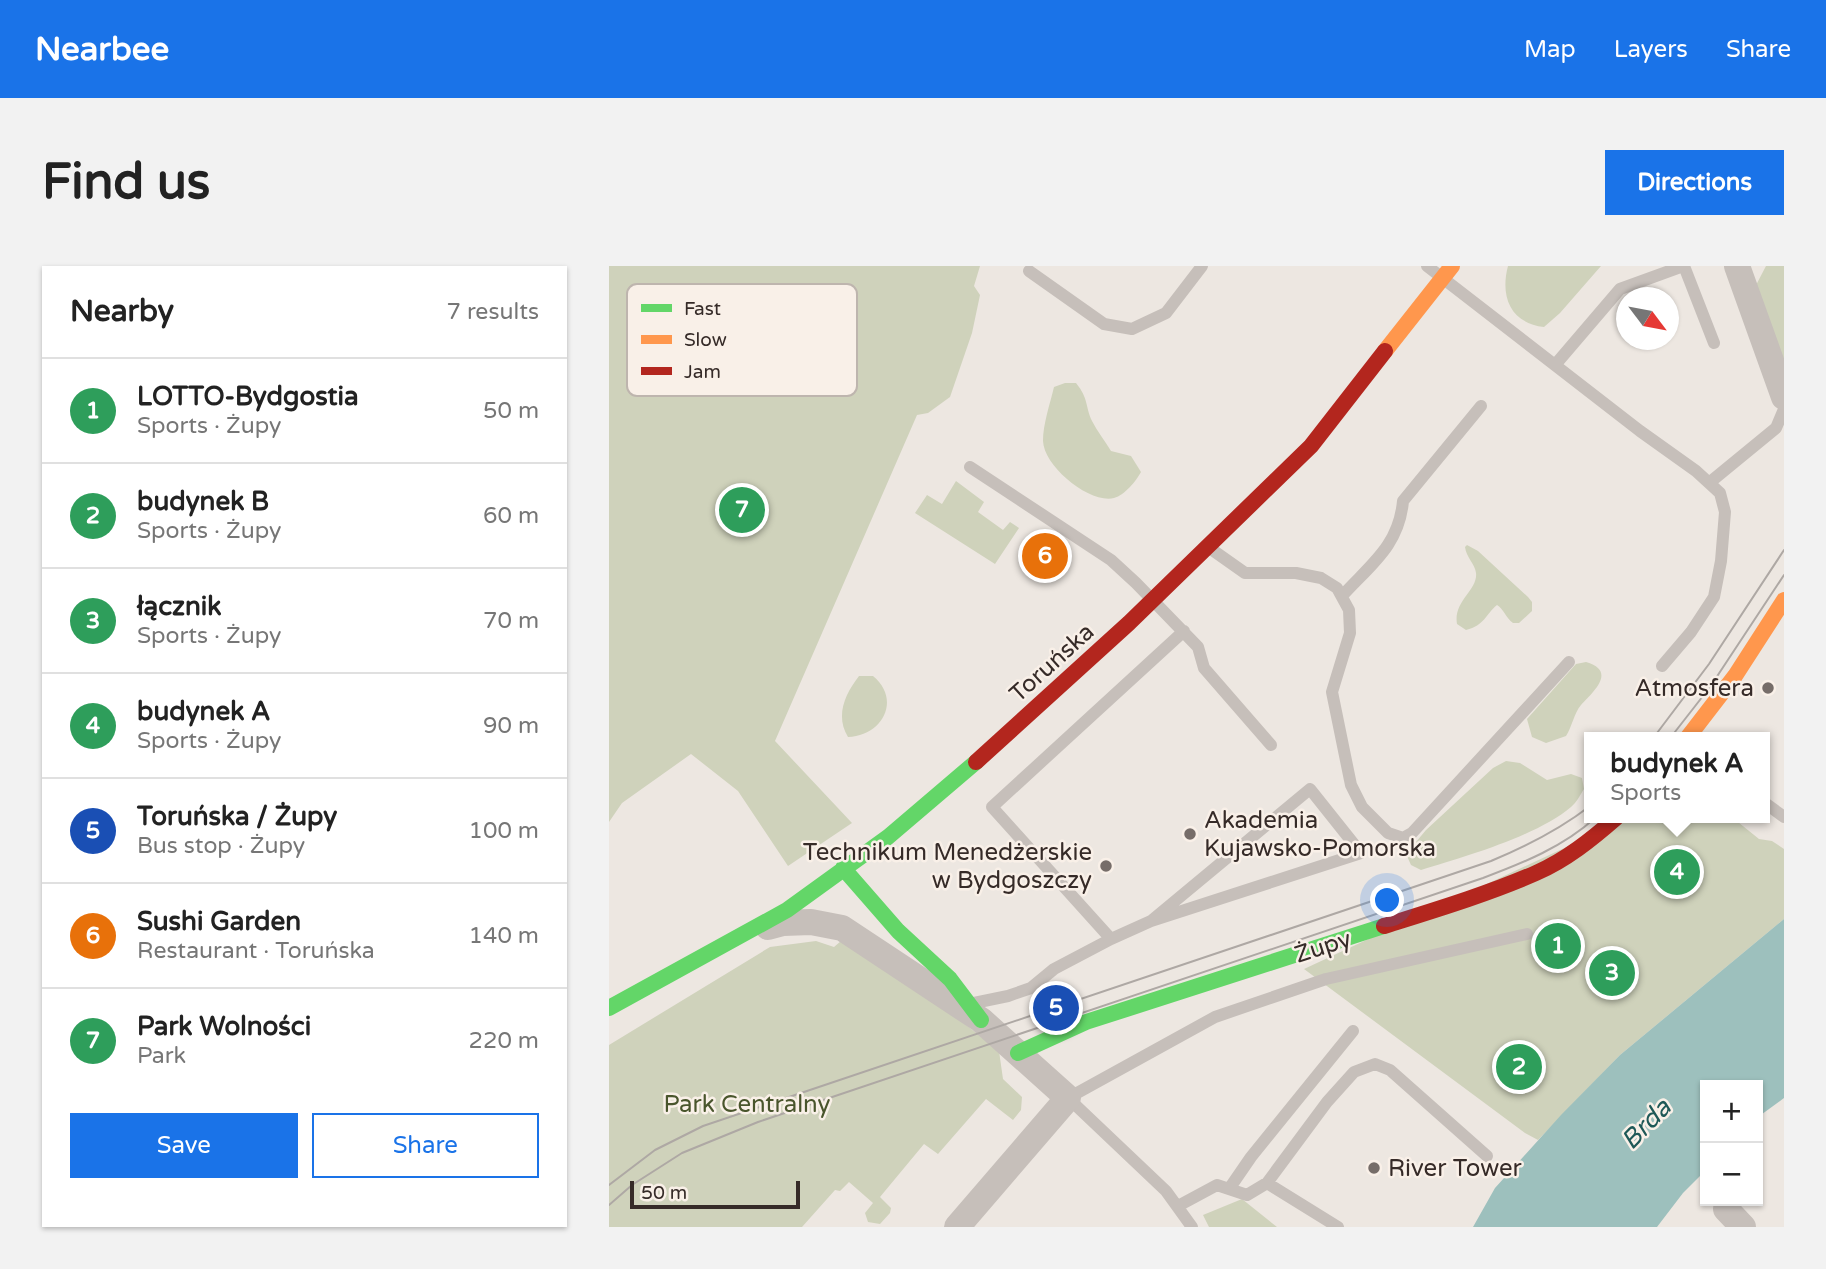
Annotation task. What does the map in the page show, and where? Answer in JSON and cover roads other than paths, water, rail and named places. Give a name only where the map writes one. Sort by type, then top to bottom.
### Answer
[{"type":"street","points":[[1737,266],[1784,397]]},
{"type":"street","name":"Toruńska","points":[[609,1008],[787,910],[888,837],[1007,735],[1153,600],[1311,446],[1447,272]]},
{"type":"street","points":[[1692,732],[1735,676],[1784,600]]},
{"type":"street","name":"Żupy","points":[[1018,1053],[1086,1022],[1431,911],[1538,872],[1591,840],[1610,823]]},
{"type":"street","points":[[833,875],[831,910],[842,928]]},
{"type":"street","points":[[833,875],[875,907],[950,979],[971,1011]]},
{"type":"street","points":[[747,933],[783,923],[811,922],[842,928],[971,1011],[1068,1098],[957,1227]]},
{"type":"lane","points":[[1029,271],[1104,324],[1132,329],[1166,313],[1202,266]]},
{"type":"lane","points":[[1427,266],[1447,272],[1555,365],[1696,471],[1720,493],[1725,512],[1721,561],[1714,597],[1691,632],[1662,666]]},
{"type":"lane","points":[[1555,365],[1620,289],[1683,266],[1714,343]]},
{"type":"lane","points":[[1342,596],[1392,542],[1401,521],[1402,501],[1481,406]]},
{"type":"lane","points":[[1709,483],[1776,428],[1784,409]]},
{"type":"lane","points":[[970,467],[1111,560],[1198,647],[1204,668],[1271,745]]},
{"type":"lane","points":[[1208,547],[1245,573],[1296,573],[1321,578],[1337,588],[1349,610],[1350,633],[1332,692],[1351,785],[1362,807],[1388,833],[1403,838],[1412,834],[1569,662]]},
{"type":"lane","points":[[1111,939],[992,807],[1184,631]]},
{"type":"lane","points":[[971,1011],[1031,988],[1054,969],[1150,921],[1361,853],[1310,789],[1150,921]]},
{"type":"lane","points":[[1192,1227],[1178,1206],[1149,1173],[1068,1098],[1215,1017],[1326,979],[1527,934]]},
{"type":"lane","points":[[1230,1189],[1251,1157],[1353,1031]]},
{"type":"lane","points":[[1178,1206],[1217,1185],[1247,1195],[1267,1183],[1327,1102],[1354,1072],[1375,1064],[1390,1070],[1487,1156]]},
{"type":"lane","points":[[1267,1183],[1338,1227]]},
{"type":"water","name":"Brda","points":[[1784,919],[1784,1098],[1763,1113],[1763,1080],[1700,1080],[1700,1176],[1657,1227],[1473,1227],[1495,1188],[1620,1055]]},
{"type":"tram line","points":[[1658,732],[1709,664],[1784,550]]},
{"type":"tram line","points":[[1675,732],[1710,687],[1784,575]]},
{"type":"tram line","points":[[609,1185],[655,1150],[703,1126],[1491,861],[1542,837],[1584,810]]},
{"type":"tram line","points":[[609,1205],[632,1185],[682,1153],[758,1122],[1483,878],[1556,846],[1589,823]]},
{"type":"place","name":"Park Wolności","points":[[742,510]]},
{"type":"place","name":"Sushi Garden","points":[[1045,556]]},
{"type":"place","name":"Atmosfera","points":[[1768,688]]},
{"type":"place","name":"Akademia Kujawsko-Pomorska","points":[[1190,834]]},
{"type":"place","name":"Technikum Menedżerskie w Bydgoszczy","points":[[1106,866]]},
{"type":"place","name":"budynek A","points":[[1677,872]]},
{"type":"place","name":"LOTTO-Bydgostia","points":[[1558,946]]},
{"type":"place","name":"łącznik","points":[[1612,973]]},
{"type":"place","name":"Toruńska / Żupy","points":[[1056,1008]]},
{"type":"place","name":"budynek B","points":[[1519,1067]]},
{"type":"place","name":"River Tower","points":[[1374,1168]]},
{"type":"park label","name":"Park Centralny","points":[[747,1104]]}]
